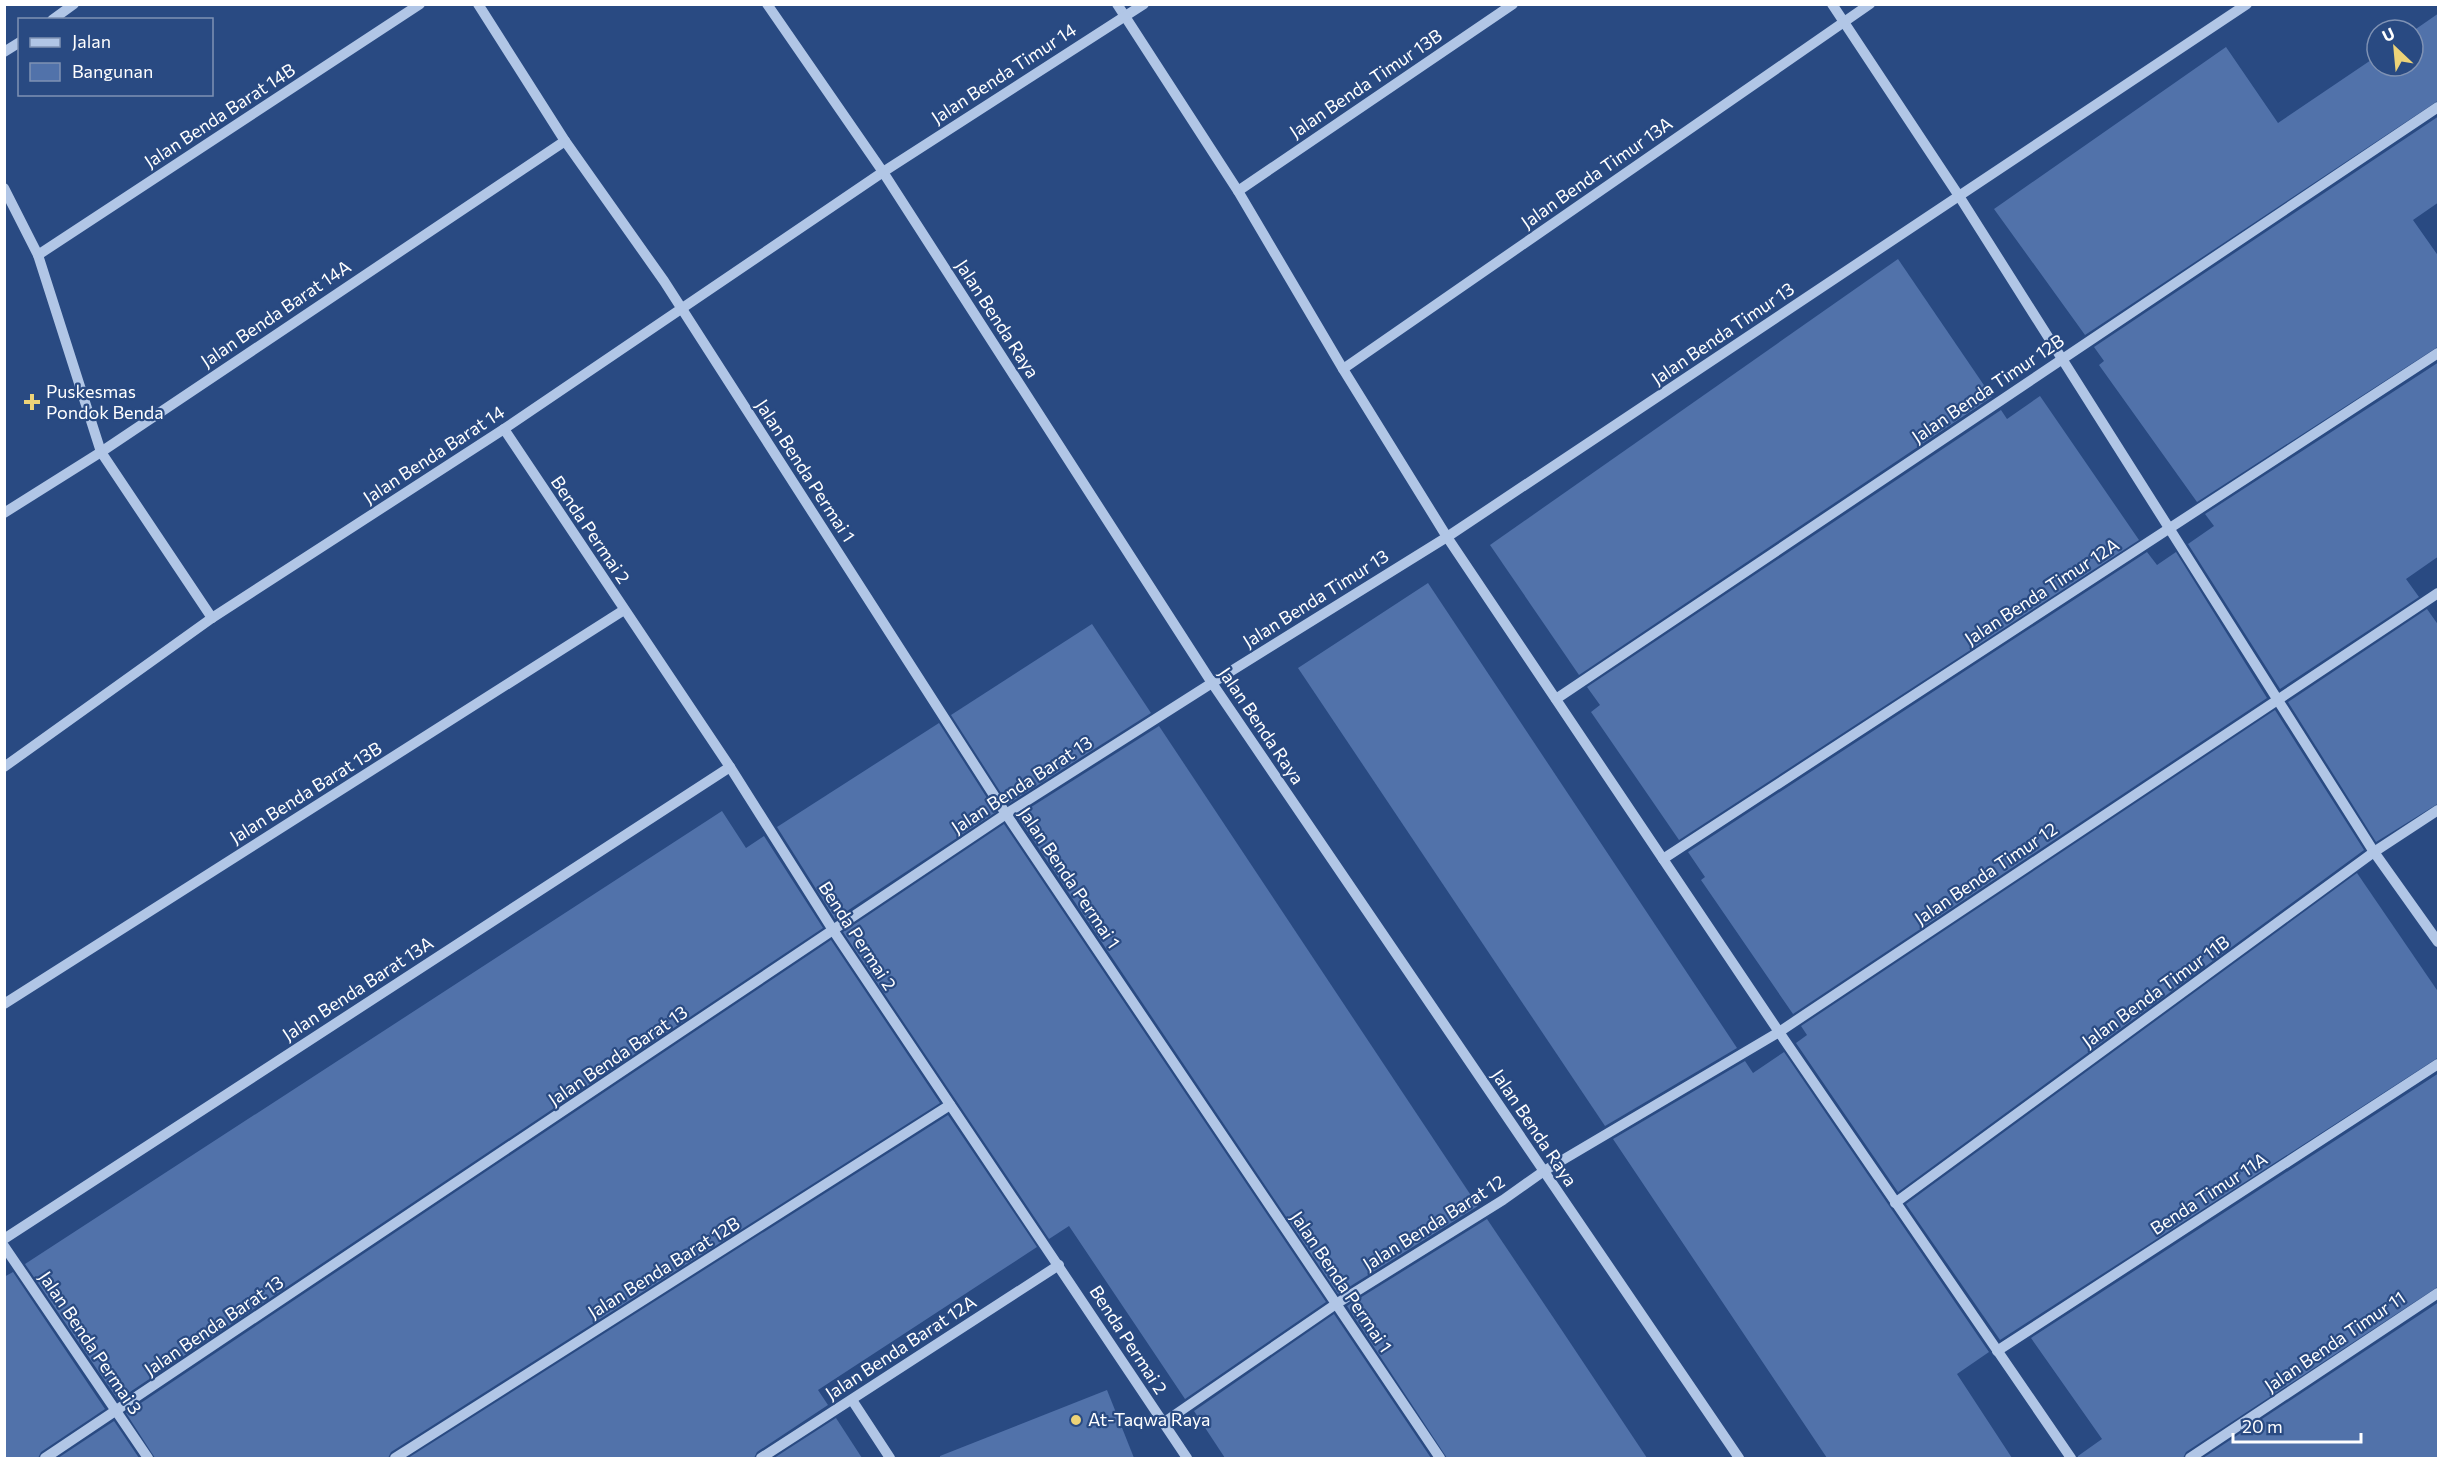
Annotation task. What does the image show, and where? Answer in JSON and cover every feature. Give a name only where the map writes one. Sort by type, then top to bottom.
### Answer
[{"type":"street","points":[[55,18],[74,4]]},
{"type":"street","name":"Jalan Benda Barat 14B","points":[[38,255],[420,4]]},
{"type":"street","name":"Jalan Benda Permai 1","points":[[478,4],[565,141],[681,310],[1006,814],[1440,1458]]},
{"type":"street","name":"Jalan Benda Raya","points":[[767,4],[883,172],[1212,683],[1739,1458]]},
{"type":"street","points":[[1117,4],[1238,191],[1343,369],[1447,537],[1895,1203],[2072,1458]]},
{"type":"street","name":"Jalan Benda Timur 14","points":[[883,172],[1144,4]]},
{"type":"street","name":"Jalan Benda Timur 13B","points":[[1238,191],[1513,4]]},
{"type":"street","points":[[1832,4],[1959,196],[2374,852],[2439,942]]},
{"type":"street","name":"Jalan Benda Timur 13A","points":[[1343,369],[1870,4]]},
{"type":"street","name":"Jalan Benda Timur 13","points":[[1212,683],[1447,537],[2247,4]]},
{"type":"street","points":[[4,52],[18,43]]},
{"type":"street","name":"Jalan Benda Timur 12B","points":[[1556,699],[2439,107]]},
{"type":"street","name":"Jalan Benda Barat 14A","points":[[4,513],[101,452],[565,141]]},
{"type":"street","name":"Jalan Benda Barat 14","points":[[4,767],[212,618],[504,429],[883,172]]},
{"type":"street","points":[[4,188],[38,255],[101,452],[212,618]]},
{"type":"street","name":"Jalan Benda Timur 12A","points":[[1663,860],[2439,352]]},
{"type":"street","name":"Benda Permai 2","points":[[504,429],[730,767],[833,930],[1187,1458]]},
{"type":"street","name":"Jalan Benda Timur 12","points":[[1544,1171],[1779,1032],[2439,593]]},
{"type":"street","name":"Jalan Benda Barat 13B","points":[[4,1004],[624,610]]},
{"type":"street","name":"Jalan Benda Barat 13","points":[[45,1458],[811,948],[833,930],[1006,814],[1212,683]]},
{"type":"street","name":"Jalan Benda Barat 13A","points":[[4,1239],[730,767]]},
{"type":"street","name":"Jalan Benda Timur 11B","points":[[1895,1203],[2374,852],[2439,810]]},
{"type":"street","name":"Benda Timur 11A","points":[[1998,1350],[2439,1065]]},
{"type":"street","name":"Jalan Benda Barat 12B","points":[[395,1458],[950,1106]]},
{"type":"street","name":"Jalan Benda Barat 12","points":[[1163,1423],[1336,1304],[1503,1200],[1544,1171]]},
{"type":"street","name":"Jalan Benda Permai 3","points":[[4,1246],[148,1458]]},
{"type":"street","name":"Jalan Benda Barat 12A","points":[[761,1458],[1059,1265]]},
{"type":"street","name":"Jalan Benda Timur 11","points":[[2190,1458],[2439,1293]]},
{"type":"street","points":[[852,1400],[890,1458]]},
{"type":"building","points":[[2439,13],[2439,100],[2085,335],[1994,209],[2226,47],[2278,123],[2365,64],[2365,78],[2425,78],[2425,23]]},
{"type":"building","points":[[2439,116],[2439,202],[2413,220],[2439,257],[2439,346],[2197,502],[2099,365],[2104,361],[2094,347]]},
{"type":"building","points":[[1898,259],[1992,397],[1579,675],[1490,545]]},
{"type":"building","points":[[2439,362],[2439,556],[2406,579],[2419,597],[2280,689],[2188,544],[2214,526],[2205,514]]},
{"type":"building","points":[[2040,396],[2139,540],[1679,840],[1591,712],[1600,705],[1587,687],[2001,410],[2007,419]]},
{"type":"building","points":[[2147,552],[2157,565],[2176,552],[2267,698],[1793,1014],[1701,880],[1705,877],[1688,852]]},
{"type":"building","points":[[1428,583],[1737,1048],[1605,1126],[1298,668]]},
{"type":"building","points":[[2427,609],[2439,626],[2439,803],[2376,842],[2288,702]]},
{"type":"building","points":[[1092,624],[1151,713],[1008,804],[951,715]]},
{"type":"building","points":[[2275,710],[2364,850],[1898,1192],[1796,1043],[1807,1035],[1801,1026]]},
{"type":"building","points":[[939,723],[996,812],[835,919],[777,827]]},
{"type":"building","points":[[1159,726],[1478,1206],[1338,1294],[1017,816]]},
{"type":"building","points":[[722,811],[746,848],[764,836],[823,928],[118,1400],[25,1264]]},
{"type":"building","points":[[1004,824],[1326,1302],[1185,1399],[1069,1226],[1049,1239],[843,932]]},
{"type":"building","points":[[2357,873],[2439,993],[2439,1057],[2000,1340],[1906,1204]]},
{"type":"building","points":[[831,940],[940,1103],[391,1452],[388,1458],[155,1458],[126,1413]]},
{"type":"building","points":[[1784,1052],[1989,1352],[1957,1374],[2012,1458],[1827,1458],[1613,1139],[1745,1061],[1753,1073]]},
{"type":"building","points":[[2439,1073],[2439,1286],[2186,1452],[2183,1458],[2078,1458],[2102,1439],[2031,1338]]},
{"type":"building","points":[[948,1115],[1037,1247],[818,1390],[828,1405],[757,1452],[754,1458],[408,1458]]},
{"type":"building","points":[[1487,1219],[1647,1458],[1447,1458],[1347,1306]]},
{"type":"building","points":[[13,1272],[105,1409],[41,1452],[38,1458],[4,1458],[4,1277]]},
{"type":"building","points":[[2439,1302],[2439,1458],[2203,1458]]},
{"type":"building","points":[[1334,1314],[1431,1458],[1225,1458],[1194,1411]]},
{"type":"building","name":"At-Taqwa Raya","points":[[1107,1390],[1134,1458],[940,1458],[940,1456]]},
{"type":"building","points":[[836,1418],[862,1458],[774,1458]]},
{"type":"building","points":[[114,1421],[139,1458],[58,1458]]},
{"type":"place","name":"Puskesmas Pondok Benda","points":[[32,402]]},
{"type":"place","name":"At-Taqwa Raya","points":[[1076,1420]]}]
